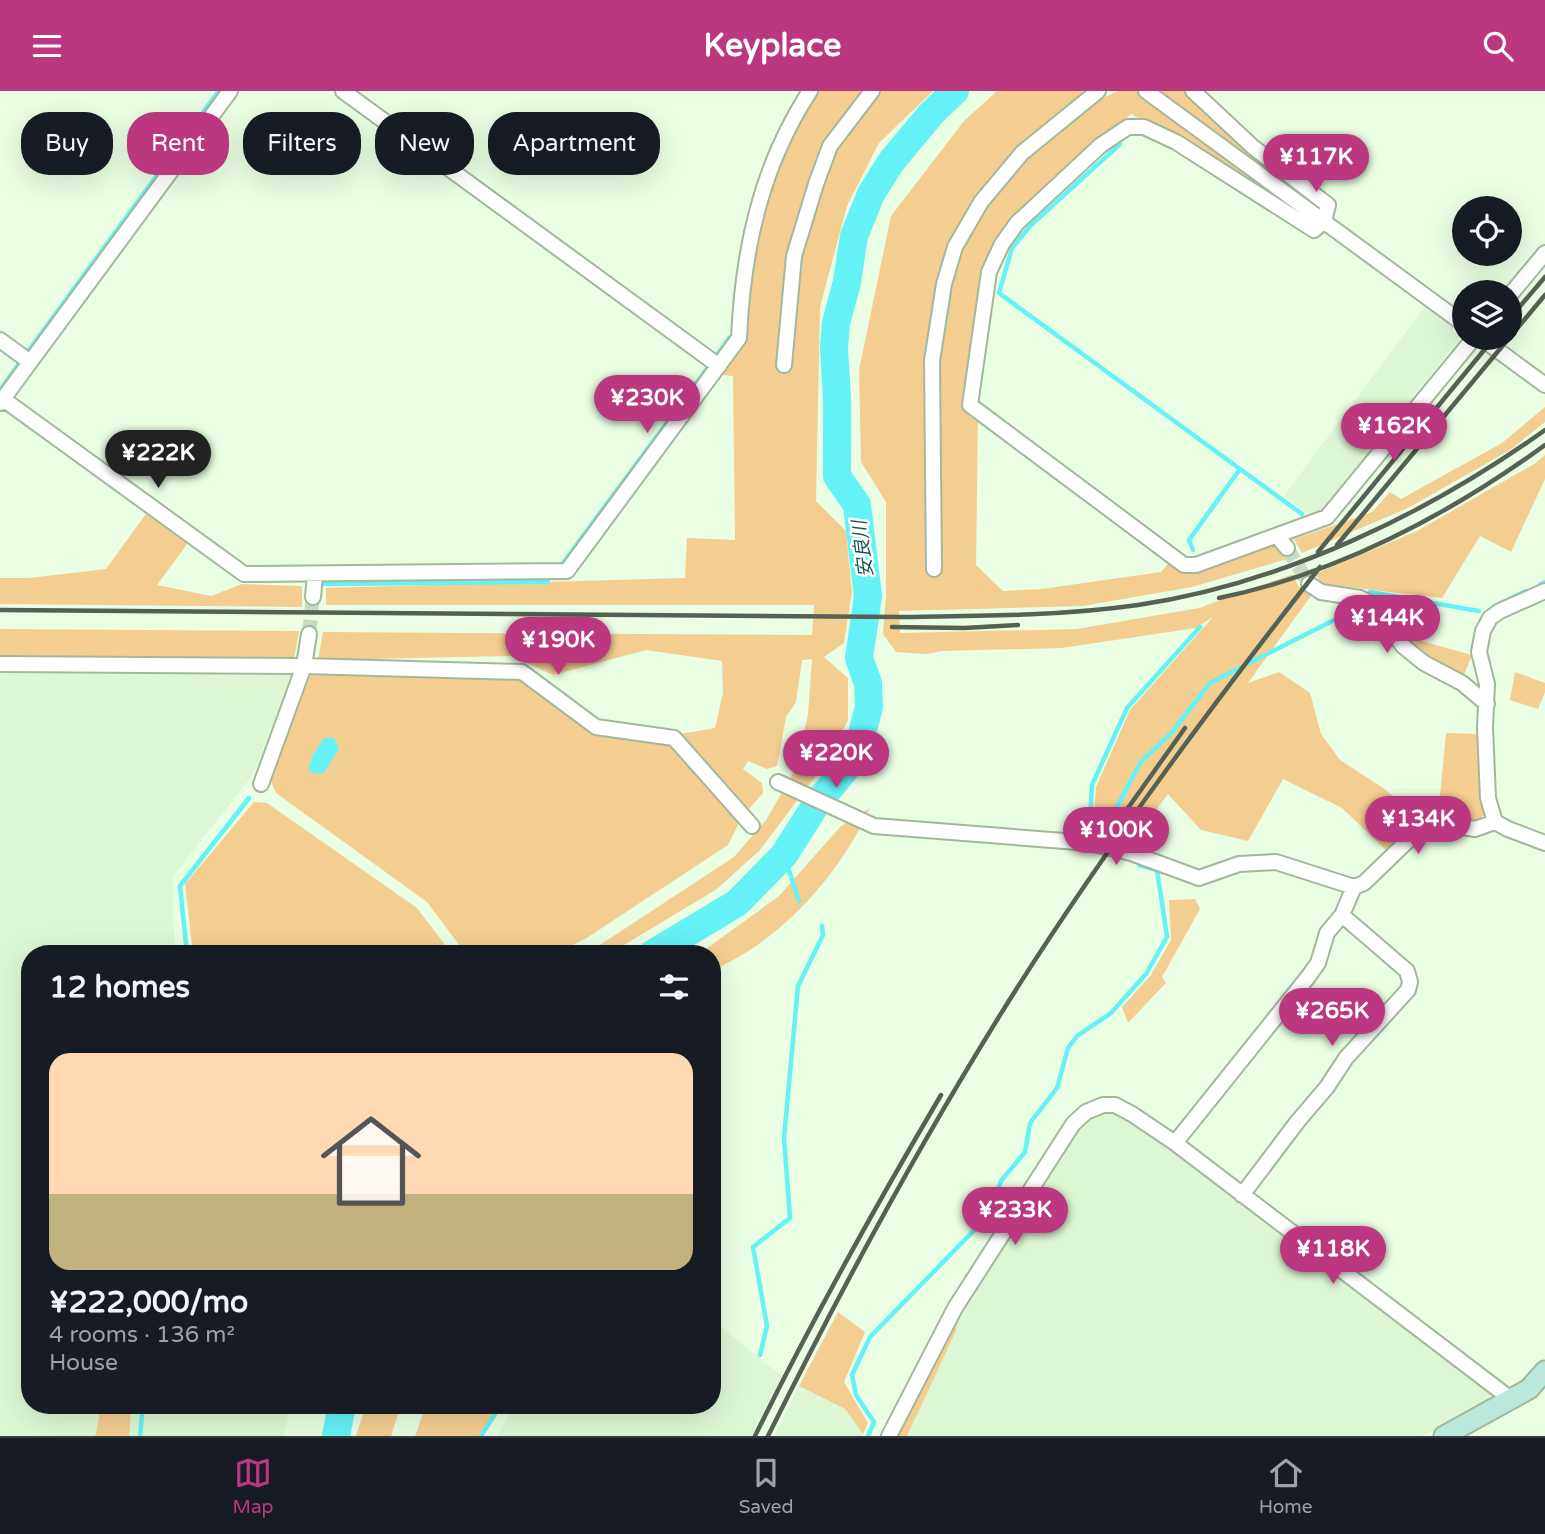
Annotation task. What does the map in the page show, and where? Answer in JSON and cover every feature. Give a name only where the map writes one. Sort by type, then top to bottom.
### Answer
[{"type":"street","points":[[230,91],[2,401],[244,574],[316,575],[567,571],[739,338],[741,291],[764,184],[792,121],[810,91]]},
{"type":"street","points":[[343,91],[719,366]]},
{"type":"street","points":[[784,365],[794,256],[816,184],[830,146],[872,91]]},
{"type":"street","points":[[934,569],[932,362],[944,284],[955,247],[982,202],[1023,153],[1098,91]]},
{"type":"street","points":[[1146,91],[1452,315]]},
{"type":"street","points":[[1193,91],[1253,147],[1328,205],[1324,221],[1314,230],[1176,142],[1144,127],[1128,127],[1101,145],[1017,223],[1002,244],[989,272],[970,405],[1184,565],[1196,565],[1327,517],[1464,350]]},
{"type":"street","points":[[1522,281],[1545,253]]},
{"type":"street","points":[[0,340],[30,362]]},
{"type":"street","points":[[1497,350],[1545,385]]},
{"type":"street","points":[[1277,536],[1287,548]]},
{"type":"street","points":[[313,597],[316,575]]},
{"type":"street","points":[[1309,584],[1321,592],[1360,598],[1372,604],[1403,646],[1424,663],[1462,683],[1487,704]]},
{"type":"street","points":[[1545,591],[1490,618],[1479,652],[1487,684],[1485,727],[1488,798],[1495,822],[1545,843]]},
{"type":"street","points":[[261,784],[304,666],[309,634]]},
{"type":"street","points":[[0,664],[304,666],[522,672],[596,727],[674,738],[752,826]]},
{"type":"street","points":[[781,784],[874,826],[1090,843],[1131,853],[1199,879],[1239,864],[1276,862],[1354,887],[1364,883],[1422,827],[1431,822],[1475,829],[1495,822]]},
{"type":"street","points":[[1175,1143],[1318,963],[1327,933],[1342,915],[1354,887]]},
{"type":"street","points":[[1242,1195],[1327,1087],[1346,1058],[1408,990],[1410,982],[1407,971],[1342,915]]},
{"type":"street","points":[[889,1436],[955,1308],[1073,1124],[1086,1112],[1102,1105],[1115,1105],[1175,1143],[1512,1400]]},
{"type":"street","points":[[1444,1436],[1512,1400],[1529,1389],[1545,1371]]},
{"type":"shaded area","points":[[819,91],[933,91],[879,143],[847,206],[820,307],[816,501],[846,531],[852,592],[844,643],[824,657],[848,678],[848,720],[824,765],[760,850],[717,889],[624,945],[600,945],[734,857],[766,820],[795,770],[808,715],[812,659],[802,660],[796,702],[786,717],[777,766],[767,769],[748,761],[743,769],[762,783],[763,793],[749,809],[680,734],[715,728],[723,693],[722,661],[646,650],[553,675],[513,656],[318,660],[323,632],[812,635],[814,605],[326,605],[326,588],[685,578],[687,538],[735,540],[733,376],[722,375],[747,339],[753,259],[770,176],[805,107]]},
{"type":"shaded area","points":[[997,91],[1081,91],[1095,102],[1118,91],[1185,91],[1283,181],[1271,192],[1131,114],[1003,231],[980,273],[965,409],[978,419],[976,565],[1003,591],[1042,589],[1161,572],[1170,561],[1191,573],[1271,543],[1287,559],[1192,587],[1083,606],[899,611],[900,633],[1077,629],[1199,608],[1293,574],[1298,586],[1313,593],[1248,683],[1279,672],[1310,693],[1321,734],[1340,760],[1383,788],[1422,819],[1386,850],[1342,808],[1283,779],[1248,841],[1201,830],[1168,794],[1132,842],[1093,824],[1096,787],[1130,710],[1213,617],[1196,628],[1062,648],[942,651],[927,654],[896,652],[883,634],[886,502],[861,462],[859,370],[891,216],[964,121]]},
{"type":"shaded area","points":[[1426,305],[1452,324],[1452,348],[1323,510],[1307,513],[1284,496]]},
{"type":"shaded area","points":[[1545,407],[1545,422],[1510,450],[1408,508],[1302,553],[1294,539],[1372,512],[1390,492],[1401,499],[1502,443]]},
{"type":"shaded area","points":[[1545,455],[1545,479],[1511,552],[1480,536],[1442,598],[1323,584],[1315,574],[1417,531],[1534,464]]},
{"type":"shaded area","points":[[146,514],[188,543],[157,585],[211,596],[242,584],[302,586],[302,607],[0,604],[0,578],[29,578],[106,569]]},
{"type":"shaded area","points":[[0,629],[299,631],[294,659],[0,655]]},
{"type":"shaded area","points":[[1407,637],[1472,655],[1464,675],[1431,662]]},
{"type":"shaded area","points":[[0,671],[293,673],[252,776],[173,876],[175,945],[21,945],[21,1414],[289,1414],[283,1436],[0,1436]]},
{"type":"shaded area","points":[[1515,672],[1545,683],[1545,692],[1538,709],[1510,700]]},
{"type":"shaded area","points":[[306,675],[521,679],[594,734],[674,742],[739,823],[728,845],[572,945],[459,945],[427,902],[276,793],[269,776]]},
{"type":"shaded area","points":[[1446,733],[1479,734],[1485,814],[1477,823],[1438,817]]},
{"type":"shaded area","points":[[254,802],[267,803],[417,908],[445,945],[192,945],[185,884]]},
{"type":"shaded area","points":[[870,808],[848,849],[804,905],[769,937],[721,966],[721,945],[711,945],[779,896],[841,826]]},
{"type":"shaded area","points":[[1195,899],[1200,909],[1162,977],[1166,983],[1128,1023],[1122,1007],[1151,975],[1171,940],[1169,900]]},
{"type":"shaded area","points":[[1102,1113],[1116,1114],[1164,1146],[1489,1384],[1490,1395],[1482,1407],[1420,1436],[907,1436],[956,1331],[960,1308],[1079,1127],[1090,1117]]},
{"type":"shaded area","points":[[960,1308],[956,1331],[907,1436],[895,1436]]},
{"type":"shaded area","points":[[838,1312],[865,1332],[844,1382],[868,1423],[863,1434],[845,1409],[799,1386]]},
{"type":"shaded area","points":[[721,1327],[782,1376],[752,1436],[498,1436],[509,1414],[721,1414]]},
{"type":"shaded area","points":[[799,1386],[845,1409],[862,1436],[774,1436]]},
{"type":"shaded area","points":[[99,1414],[131,1414],[129,1436],[94,1436]]},
{"type":"shaded area","points":[[363,1414],[398,1414],[391,1436],[356,1436]]},
{"type":"shaded area","points":[[423,1414],[497,1414],[483,1436],[415,1436]]},
{"type":"water","points":[[324,738],[334,738],[339,749],[324,773],[315,774],[308,769]]},
{"type":"waterway","name":"安良川","points":[[667,945],[737,903],[784,855],[815,806],[856,756],[869,707],[868,683],[859,658],[868,596],[857,505],[837,476],[834,347],[836,323],[847,282],[854,236],[871,194],[891,162],[931,114],[955,91]]},
{"type":"waterway","points":[[29,350],[218,92]]},
{"type":"waterway","points":[[1120,144],[1030,226],[1012,248],[999,293],[1240,469],[1189,540],[1193,550]]},
{"type":"waterway","points":[[717,355],[729,338]]},
{"type":"waterway","points":[[0,390],[18,365]]},
{"type":"waterway","points":[[563,563],[708,367]]},
{"type":"waterway","points":[[1240,469],[1302,514]]},
{"type":"waterway","points":[[320,587],[320,584],[548,582]]},
{"type":"waterway","points":[[1541,584],[1545,582]]},
{"type":"waterway","points":[[1493,607],[1526,591]]},
{"type":"waterway","points":[[1370,592],[1479,611]]},
{"type":"waterway","points":[[1200,627],[1127,708],[1092,785],[1090,825],[1096,832],[1111,818],[1140,763],[1172,732],[1210,683],[1360,607]]},
{"type":"waterway","points":[[186,945],[180,886],[249,798]]},
{"type":"waterway","points":[[784,855],[799,901]]},
{"type":"waterway","points":[[868,1436],[874,1422],[856,1395],[852,1375],[870,1337],[988,1216],[1001,1181],[1025,1152],[1030,1123],[1057,1088],[1068,1048],[1077,1036],[1111,1013],[1146,974],[1167,937],[1157,870],[1139,865]]},
{"type":"waterway","points":[[760,1355],[767,1326],[753,1247],[790,1218],[784,1138],[798,986],[823,935],[822,926]]},
{"type":"waterway","points":[[140,1436],[142,1414]]},
{"type":"waterway","name":"安良川","points":[[336,1436],[340,1414]]},
{"type":"waterway","points":[[481,1436],[495,1414]]},
{"type":"tunnel","points":[[1287,548],[1309,584]]},
{"type":"tunnel","points":[[309,634],[313,597]]},
{"type":"railway","points":[[1522,304],[1545,277]]},
{"type":"railway","points":[[1522,323],[1545,295]]},
{"type":"railway","points":[[1318,552],[1484,350]]},
{"type":"railway","points":[[1337,545],[1499,350]]},
{"type":"railway","points":[[0,610],[904,617],[1021,615],[1109,609],[1192,595],[1299,563],[1403,517],[1500,461],[1545,430]]},
{"type":"railway","points":[[1219,598],[1306,574],[1390,539],[1470,495],[1545,445]]},
{"type":"railway","points":[[768,1436],[887,1209],[950,1097],[1017,988],[1164,774],[1320,567]]},
{"type":"railway","points":[[892,627],[964,628],[1018,625]]},
{"type":"railway","points":[[1108,836],[1185,728]]},
{"type":"railway","points":[[755,1436],[845,1264],[941,1095]]}]
